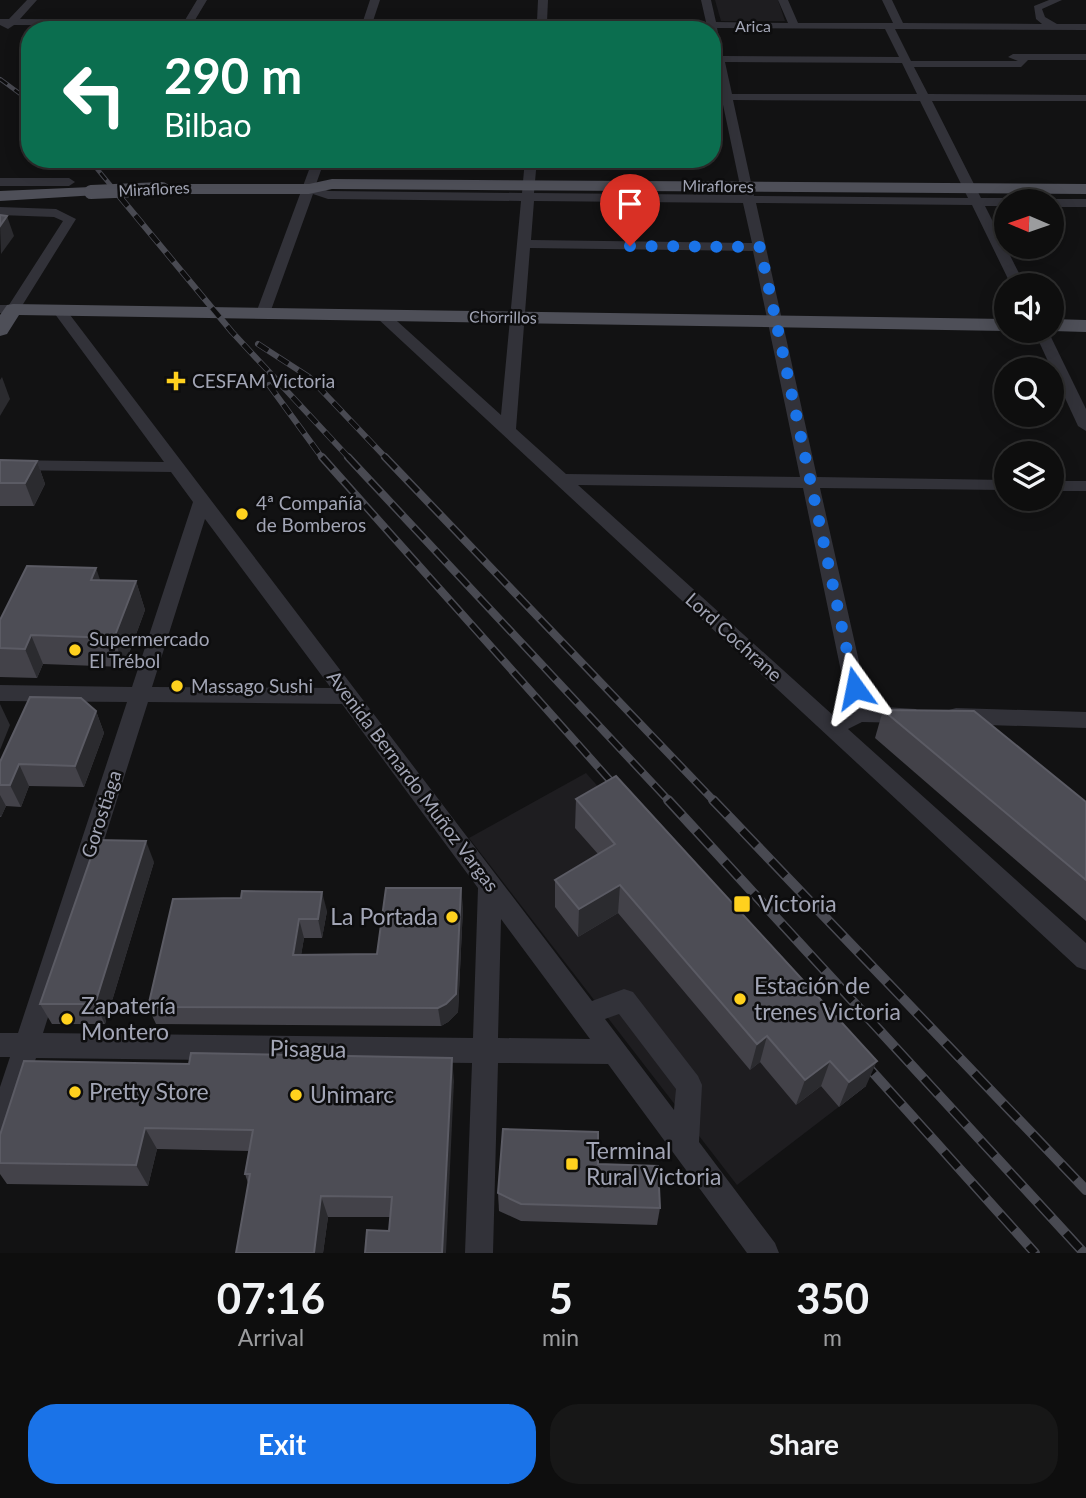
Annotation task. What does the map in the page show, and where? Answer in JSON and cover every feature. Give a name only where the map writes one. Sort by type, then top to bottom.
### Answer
[{"type":"main road","name":"Miraflores","points":[[0,196],[162,189],[309,188],[332,184],[529,190],[973,195],[1086,200]]},
{"type":"main road","name":"Chorrillos","points":[[7,309],[994,324]]},
{"type":"main road","points":[[0,330],[7,309]]},
{"type":"main road","points":[[1064,325],[1086,326]]},
{"type":"street","points":[[0,35],[6,22],[32,0]]},
{"type":"street","points":[[190,21],[202,0]]},
{"type":"street","points":[[367,21],[375,0]]},
{"type":"street","points":[[541,21],[543,0]]},
{"type":"street","points":[[706,0],[711,21]]},
{"type":"street","points":[[783,0],[793,22]]},
{"type":"street","points":[[887,0],[906,62],[1012,273]]},
{"type":"street","points":[[1055,27],[1041,19],[1037,8],[1060,6],[1084,30]]},
{"type":"street","name":"Arica","points":[[721,26],[793,22],[1055,27],[1084,30]]},
{"type":"street","points":[[721,58],[1021,64],[1025,57],[1086,57]]},
{"type":"street","points":[[721,68],[860,714]]},
{"type":"street","points":[[721,97],[1086,98]]},
{"type":"street","points":[[263,313],[316,168]]},
{"type":"street","points":[[508,430],[530,168]]},
{"type":"street","points":[[0,182],[69,182]]},
{"type":"street","name":"Miraflores","points":[[973,195],[994,199]]},
{"type":"street","name":"Miraflores","points":[[1064,202],[1086,200]]},
{"type":"street","points":[[0,211],[56,213],[70,219],[7,309]]},
{"type":"street","points":[[525,244],[760,247]]},
{"type":"street","name":"Avenida Bernardo Muñoz Vargas","points":[[59,310],[765,1253]]},
{"type":"street","name":"Lord Cochrane","points":[[382,315],[1086,959]]},
{"type":"street","points":[[1047,343],[1086,426]]},
{"type":"street","points":[[0,465],[178,467]]},
{"type":"street","points":[[561,479],[994,485]]},
{"type":"street","points":[[1064,486],[1086,486]]},
{"type":"street","name":"Gorostiaga","points":[[0,1128],[203,499]]},
{"type":"street","points":[[0,693],[350,696]]},
{"type":"street","points":[[27,715],[37,693]]},
{"type":"street","points":[[832,727],[860,714],[1086,720]]},
{"type":"street","points":[[479,1253],[490,884]]},
{"type":"street","points":[[587,1014],[624,1000],[689,1085],[685,1145]]},
{"type":"street","name":"Pisagua","points":[[0,1045],[615,1052]]},
{"type":"shaded area","points":[[715,0],[778,0],[785,21],[721,21]]},
{"type":"shaded area","points":[[586,773],[866,1086],[737,1185],[469,838]]},
{"type":"building","points":[[0,215],[7,216],[0,226]]},
{"type":"building","points":[[0,460],[37,461],[25,483],[0,483]]},
{"type":"building","points":[[27,566],[96,568],[91,580],[136,581],[114,638],[31,635],[25,649],[0,648],[0,620]]},
{"type":"building","points":[[30,697],[81,698],[96,711],[75,766],[19,764],[10,785],[0,785],[0,762]]},
{"type":"building","points":[[883,710],[974,711],[1086,802],[1086,880]]},
{"type":"building","name":"Estación de trenes Victoria","points":[[616,776],[877,1061],[849,1082],[830,1061],[805,1080],[767,1036],[757,1044],[620,885],[579,909],[555,880],[615,844],[576,799]]},
{"type":"building","points":[[97,840],[146,841],[95,1004],[40,1004]]},
{"type":"building","points":[[386,888],[461,888],[456,994],[446,1004],[438,1008],[148,1007],[173,899],[241,898],[242,891],[322,892],[318,919],[299,919],[293,955],[377,954]]},
{"type":"building","points":[[191,1053],[452,1058],[442,1253],[365,1253],[367,1230],[389,1231],[392,1197],[321,1196],[314,1253],[236,1253],[250,1174],[245,1174],[253,1130],[145,1128],[136,1165],[0,1163],[0,1135],[24,1061],[189,1064]]},
{"type":"building","points":[[503,1129],[598,1132],[598,1164],[658,1166],[660,1208],[521,1204],[498,1193]]},
{"type":"railway","points":[[0,79],[21,94]]},
{"type":"railway","points":[[96,168],[121,198]]},
{"type":"railway","points":[[120,197],[232,332],[350,459]]},
{"type":"railway","points":[[258,344],[309,377],[387,459]]},
{"type":"railway","points":[[269,385],[323,459]]},
{"type":"railway","points":[[322,457],[623,795]]},
{"type":"railway","points":[[348,457],[670,802]]},
{"type":"railway","points":[[385,457],[715,802]]},
{"type":"railway","points":[[668,800],[1084,1253]]},
{"type":"railway","points":[[713,800],[1086,1190]]},
{"type":"railway","points":[[860,1058],[1035,1253]]},
{"type":"place","name":"CESFAM Victoria","points":[[176,381]]},
{"type":"place","name":"4ª Compañía de Bomberos","points":[[242,514]]},
{"type":"place","name":"Supermercado El Trébol","points":[[75,650]]},
{"type":"place","name":"Massago Sushi","points":[[177,686]]},
{"type":"place","name":"Victoria","points":[[742,904]]},
{"type":"place","name":"La Portada","points":[[452,917]]},
{"type":"place","name":"Estación de trenes Victoria","points":[[740,999]]},
{"type":"place","name":"Zapatería Montero","points":[[67,1019]]},
{"type":"place","name":"Pretty Store","points":[[75,1092]]},
{"type":"place","name":"Unimarc","points":[[296,1095]]},
{"type":"place","name":"Terminal Rural Victoria","points":[[572,1164]]},
{"type":"route","points":[[630,246],[760,247],[855,688]]}]
